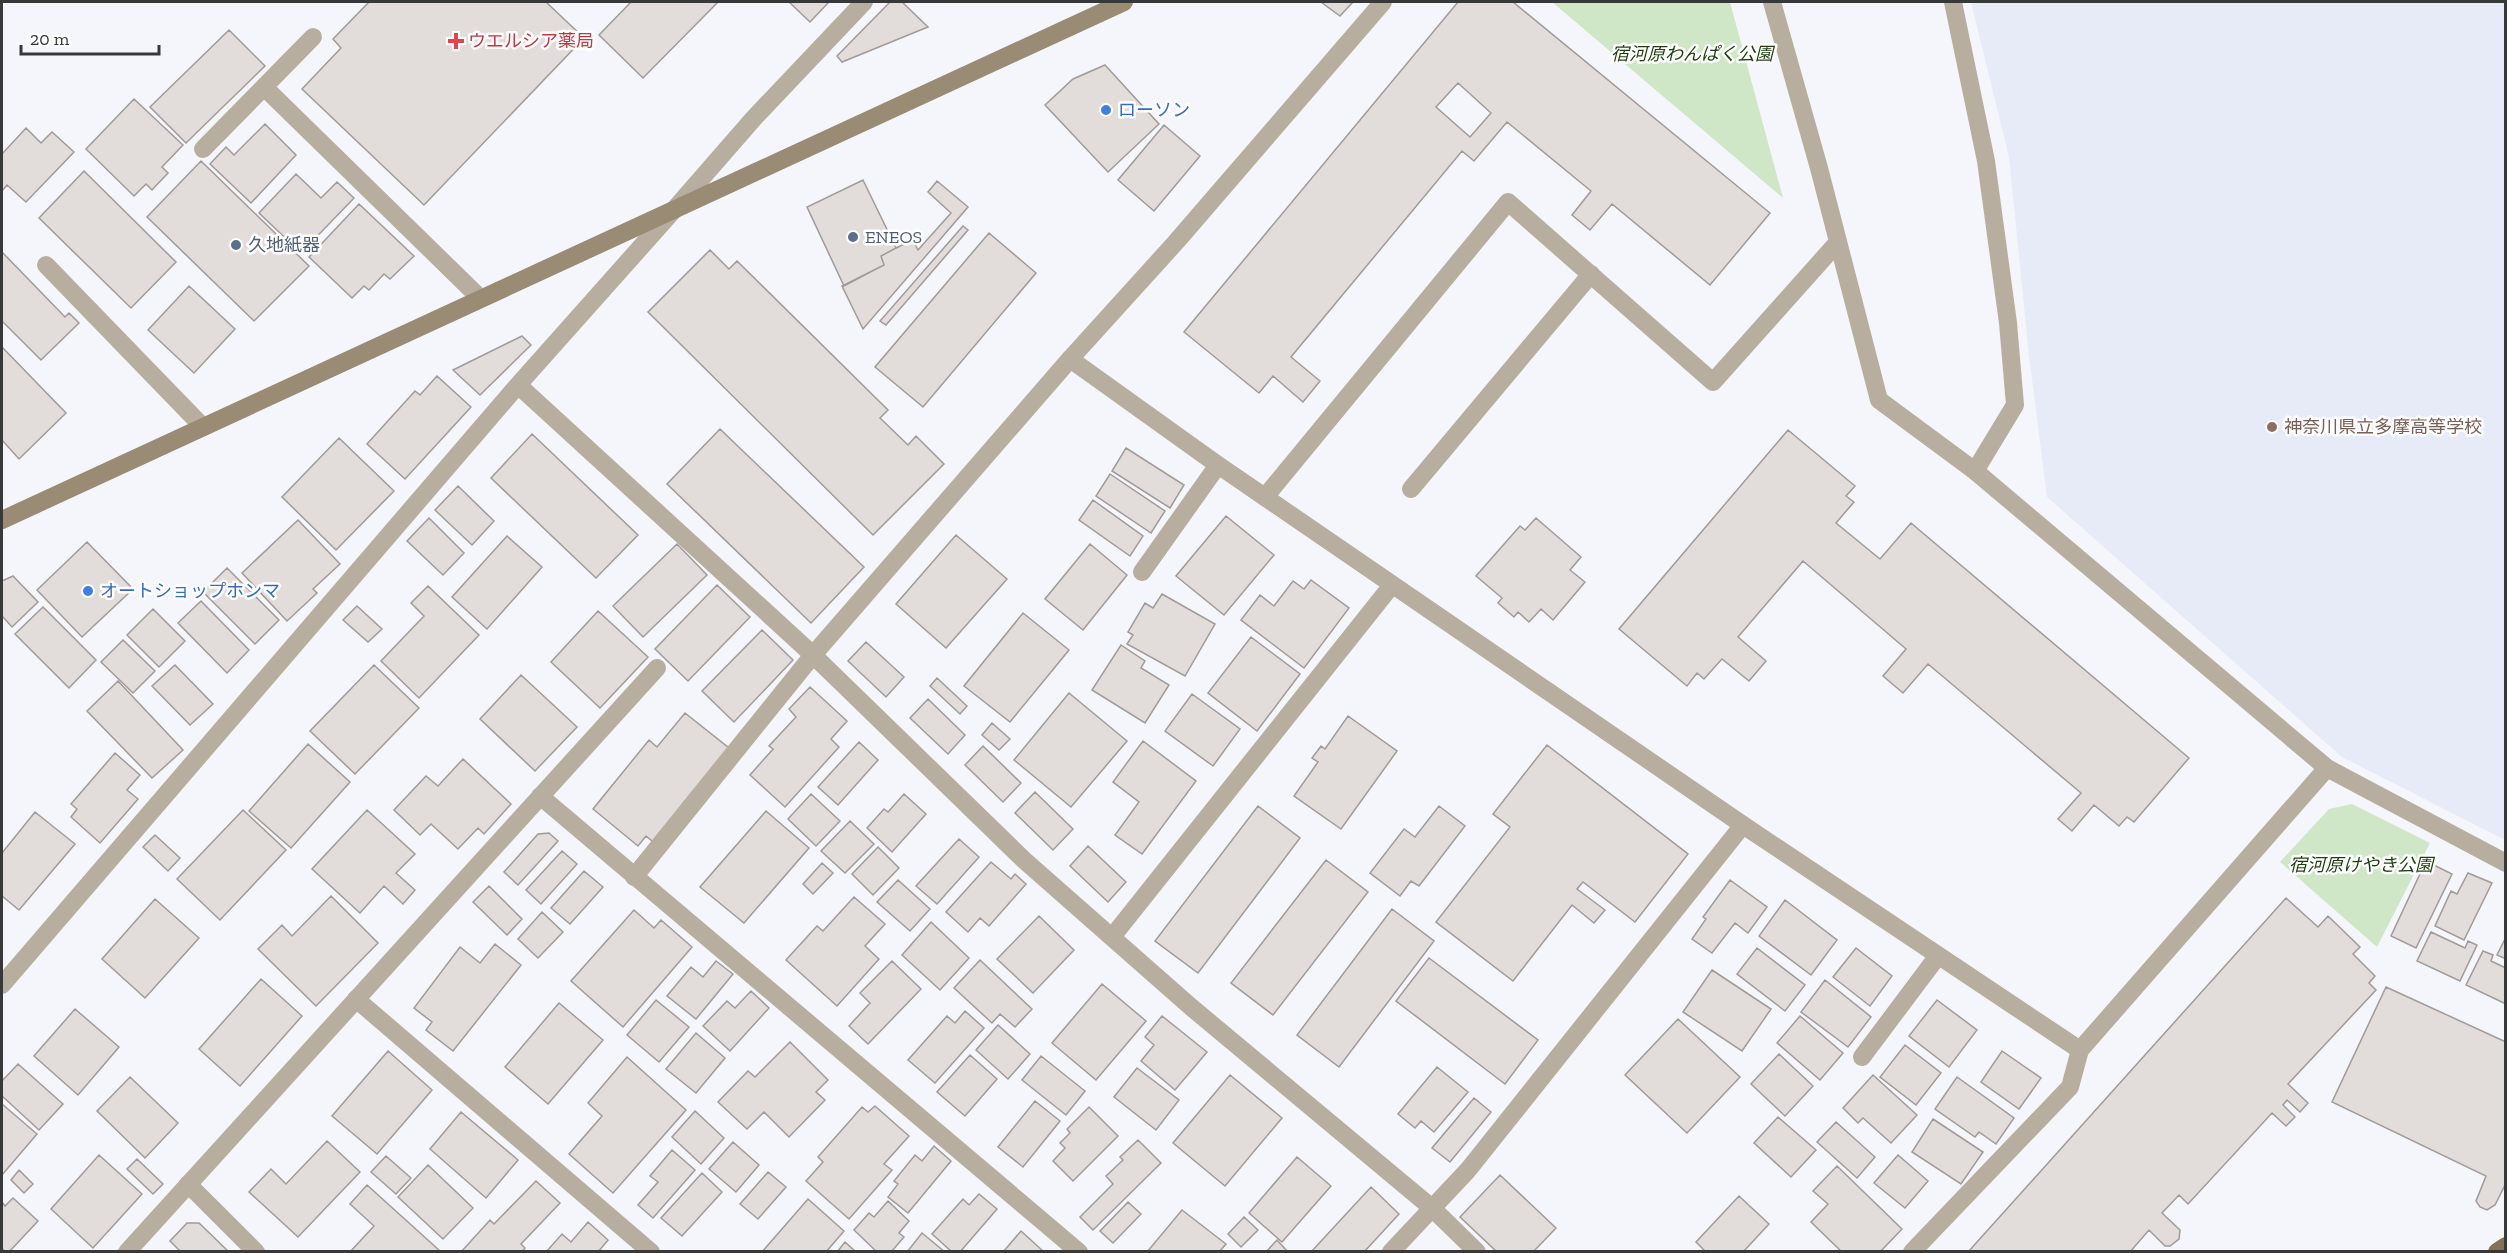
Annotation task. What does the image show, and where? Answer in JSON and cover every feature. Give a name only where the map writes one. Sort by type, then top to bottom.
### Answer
[{"type":"main road","points":[[2497,1251],[2505,1246]]},
{"type":"street","points":[[2,985],[518,386],[754,118],[864,2]]},
{"type":"street","points":[[2,520],[1124,2]]},
{"type":"street","points":[[634,877],[813,655],[1070,359],[1176,242],[1383,2]]},
{"type":"street","points":[[1772,2],[1879,400],[1975,471],[2327,768],[2505,863]]},
{"type":"street","points":[[1953,2],[1986,161],[2008,323],[2014,405],[1975,471]]},
{"type":"street","points":[[203,150],[313,37]]},
{"type":"street","points":[[264,87],[480,298]]},
{"type":"street","points":[[1265,497],[1508,202],[1713,381],[1838,242]]},
{"type":"street","points":[[46,265],[203,427]]},
{"type":"street","points":[[1411,489],[1591,274]]},
{"type":"street","points":[[1070,359],[1392,585],[1937,957],[2080,1050]]},
{"type":"street","points":[[518,386],[813,655],[1024,860],[1191,1007],[1432,1208],[1477,1251]]},
{"type":"street","points":[[1142,572],[1218,465]]},
{"type":"street","points":[[1112,938],[1392,585]]},
{"type":"street","points":[[127,1251],[657,668]]},
{"type":"street","points":[[1912,1251],[2070,1088],[2080,1050],[2327,768]]},
{"type":"street","points":[[540,796],[1079,1251]]},
{"type":"street","points":[[1391,1251],[1468,1170],[1743,825]]},
{"type":"street","points":[[1862,1058],[1937,957]]},
{"type":"street","points":[[356,999],[651,1251]]},
{"type":"street","points":[[188,1185],[256,1251]]},
{"type":"shaded area","name":"神奈川県立多摩高等学校","points":[[1971,2],[2505,2],[2505,840],[2342,757],[2047,497],[2029,356],[2009,157]]},
{"type":"green space","name":"宿河原わんぱく公園","points":[[1552,2],[1730,2],[1783,198]]},
{"type":"green space","name":"宿河原けやき公園","points":[[2352,804],[2430,843],[2377,947],[2280,862],[2329,809]]},
{"type":"building","points":[[369,2],[546,2],[584,38],[424,205],[302,89],[341,48],[333,39]]},
{"type":"building","points":[[631,2],[718,2],[643,78],[599,35]]},
{"type":"building","points":[[789,2],[829,2],[810,22]]},
{"type":"building","points":[[890,2],[902,2],[928,27],[842,62],[837,56]]},
{"type":"building","points":[[1321,2],[1353,2],[1340,16]]},
{"type":"building","points":[[1458,2],[1513,2],[1770,213],[1710,285],[1612,204],[1590,230],[1572,215],[1591,191],[1507,122],[1474,161],[1462,151],[1291,357],[1320,381],[1303,402],[1273,376],[1259,393],[1184,332]],"holes":[[[1458,83],[1491,113],[1470,137],[1436,107]]]},
{"type":"building","points":[[229,30],[265,66],[186,143],[150,107]]},
{"type":"building","points":[[1105,65],[1159,124],[1108,172],[1045,105],[1073,79]]},
{"type":"building","points":[[134,99],[183,145],[162,167],[168,173],[152,190],[146,184],[134,196],[86,149]]},
{"type":"building","points":[[265,124],[296,155],[251,203],[210,164],[226,147],[234,155]]},
{"type":"building","points":[[1164,125],[1200,156],[1154,211],[1118,180]]},
{"type":"building","points":[[26,128],[41,143],[52,132],[74,152],[26,202],[7,185],[2,191],[2,154]]},
{"type":"building","points":[[201,161],[309,266],[254,321],[147,217]]},
{"type":"building","points":[[84,171],[176,262],[131,308],[39,218]]},
{"type":"building","points":[[296,174],[321,198],[337,182],[354,198],[301,253],[259,213]]},
{"type":"building","points":[[863,180],[896,248],[881,256],[884,265],[844,286],[807,207]]},
{"type":"building","points":[[937,181],[968,207],[863,329],[842,286],[884,265],[881,256],[896,248],[913,240],[918,250],[951,213],[928,192]]},
{"type":"building","points":[[359,204],[414,256],[390,279],[384,274],[369,290],[364,286],[352,298],[309,257]]},
{"type":"building","points":[[963,226],[968,230],[886,325],[880,321]]},
{"type":"building","points":[[989,233],[1036,273],[923,407],[875,367]]},
{"type":"building","points":[[710,250],[729,269],[737,261],[888,410],[880,418],[908,445],[916,436],[944,464],[873,535],[648,312]]},
{"type":"building","points":[[2,252],[65,317],[69,313],[79,323],[41,360],[2,321]]},
{"type":"building","points":[[189,286],[235,329],[194,373],[148,330]]},
{"type":"building","points":[[522,336],[531,345],[480,395],[453,370]]},
{"type":"building","points":[[2,347],[66,413],[19,459],[2,440]]},
{"type":"building","points":[[437,376],[471,407],[405,479],[367,444],[415,391],[420,395]]},
{"type":"building","points":[[720,429],[864,567],[811,623],[667,484]]},
{"type":"building","points":[[1788,430],[1855,486],[1846,496],[1854,502],[1836,523],[1880,559],[1911,523],[2189,758],[2134,822],[2127,817],[2119,826],[2094,805],[2072,831],[2058,819],[2081,793],[1928,664],[1903,693],[1883,676],[1906,649],[1803,561],[1738,637],[1766,661],[1749,681],[1722,659],[1704,679],[1697,673],[1687,686],[1619,629]]},
{"type":"building","points":[[532,434],[638,535],[596,578],[491,478]]},
{"type":"building","points":[[339,438],[394,491],[336,550],[282,497]]},
{"type":"building","points":[[1126,448],[1184,485],[1170,508],[1112,471]]},
{"type":"building","points":[[1110,474],[1165,511],[1151,533],[1096,496]]},
{"type":"building","points":[[458,486],[494,521],[472,545],[435,510]]},
{"type":"building","points":[[1093,500],[1143,536],[1130,556],[1079,520]]},
{"type":"building","points":[[1226,516],[1274,555],[1224,615],[1176,576]]},
{"type":"building","points":[[429,518],[464,553],[443,575],[407,541]]},
{"type":"building","points":[[1536,518],[1581,557],[1570,570],[1585,582],[1553,620],[1541,609],[1529,622],[1518,612],[1514,617],[1498,603],[1502,598],[1476,576],[1520,526],[1525,530]]},
{"type":"building","points":[[298,520],[340,564],[313,589],[317,593],[287,621],[242,573]]},
{"type":"building","points":[[956,535],[1007,579],[946,648],[896,604]]},
{"type":"building","points":[[507,536],[542,567],[487,629],[452,597]]},
{"type":"building","points":[[87,542],[133,589],[82,637],[37,590]]},
{"type":"building","points":[[677,544],[707,575],[643,637],[613,606]]},
{"type":"building","points":[[1090,544],[1127,575],[1083,630],[1045,599]]},
{"type":"building","points":[[227,568],[279,620],[255,644],[203,592]]},
{"type":"building","points":[[13,576],[38,602],[12,627],[2,616],[2,581]]},
{"type":"building","points":[[1311,580],[1349,608],[1304,668],[1241,620],[1260,595],[1274,606],[1293,581],[1304,589]]},
{"type":"building","points":[[717,585],[750,617],[688,681],[655,649]]},
{"type":"building","points":[[428,586],[479,635],[419,698],[381,661],[424,616],[411,603]]},
{"type":"building","points":[[1162,594],[1215,624],[1185,676],[1127,644],[1133,635],[1128,632],[1145,603],[1153,608]]},
{"type":"building","points":[[201,601],[249,650],[227,673],[178,623]]},
{"type":"building","points":[[357,606],[382,629],[368,642],[343,620]]},
{"type":"building","points":[[43,607],[96,660],[69,688],[15,634]]},
{"type":"building","points":[[153,609],[185,641],[159,667],[127,635]]},
{"type":"building","points":[[598,611],[648,657],[600,708],[551,662]]},
{"type":"building","points":[[1023,613],[1069,650],[1010,722],[964,686]]},
{"type":"building","points":[[762,630],[793,660],[734,722],[702,691]]},
{"type":"building","points":[[1251,637],[1300,674],[1257,731],[1208,693]]},
{"type":"building","points":[[123,640],[155,671],[133,693],[101,662]]},
{"type":"building","points":[[866,642],[904,677],[886,697],[848,661]]},
{"type":"building","points":[[1121,645],[1145,661],[1141,668],[1169,685],[1145,723],[1092,690]]},
{"type":"building","points":[[175,665],[213,704],[190,725],[152,686]]},
{"type":"building","points":[[374,665],[419,708],[355,774],[310,731]]},
{"type":"building","points":[[521,675],[577,727],[535,771],[480,719]]},
{"type":"building","points":[[937,678],[967,706],[960,714],[930,686]]},
{"type":"building","points":[[118,681],[183,750],[152,778],[87,711]]},
{"type":"building","points":[[810,687],[847,721],[831,739],[839,747],[785,807],[750,775],[773,749],[769,746],[796,717],[789,709]]},
{"type":"building","points":[[1069,693],[1127,741],[1071,807],[1014,760]]},
{"type":"building","points":[[1192,694],[1240,729],[1213,766],[1165,731]]},
{"type":"building","points":[[928,699],[965,735],[948,754],[910,718]]},
{"type":"building","points":[[685,713],[729,748],[658,846],[646,836],[638,846],[593,809],[649,740],[657,747]]},
{"type":"building","points":[[1348,716],[1397,751],[1341,829],[1294,796],[1318,762],[1312,758],[1321,746],[1325,749]]},
{"type":"building","points":[[992,723],[1010,739],[999,750],[982,735]]},
{"type":"building","points":[[1143,741],[1196,781],[1142,854],[1115,835],[1139,802],[1113,782]]},
{"type":"building","points":[[859,742],[878,760],[838,805],[818,787]]},
{"type":"building","points":[[308,744],[350,782],[291,848],[249,811]]},
{"type":"building","points":[[1547,745],[1688,854],[1635,922],[1583,882],[1577,889],[1605,910],[1594,923],[1572,905],[1513,981],[1436,922],[1510,827],[1493,814]]},
{"type":"building","points":[[983,746],[1021,783],[1003,802],[965,765]]},
{"type":"building","points":[[115,753],[140,775],[127,790],[138,799],[100,843],[71,817],[77,809],[71,804]]},
{"type":"building","points":[[463,759],[511,804],[484,834],[478,828],[458,849],[431,824],[420,835],[394,810],[426,776],[438,786]]},
{"type":"building","points":[[1035,792],[1073,829],[1053,850],[1015,813]]},
{"type":"building","points":[[811,794],[840,821],[816,846],[788,819]]},
{"type":"building","points":[[904,794],[926,814],[892,852],[867,828],[884,809],[888,812]]},
{"type":"building","points":[[1258,806],[1300,838],[1198,973],[1155,941]]},
{"type":"building","points":[[1439,806],[1465,826],[1419,886],[1411,881],[1400,896],[1370,873],[1404,829],[1415,837]]},
{"type":"building","points":[[243,810],[286,850],[220,920],[177,879]]},
{"type":"building","points":[[367,810],[415,854],[396,873],[415,890],[403,904],[384,886],[360,913],[312,869]]},
{"type":"building","points":[[766,811],[809,848],[744,923],[700,887]]},
{"type":"building","points":[[35,812],[75,844],[19,910],[2,896],[2,853]]},
{"type":"building","points":[[850,821],[874,844],[845,873],[821,851]]},
{"type":"building","points":[[549,833],[558,841],[518,885],[504,872],[538,834]]},
{"type":"building","points":[[155,835],[180,858],[168,871],[143,847]]},
{"type":"building","points":[[959,839],[979,857],[937,904],[916,886]]},
{"type":"building","points":[[1088,846],[1126,882],[1108,902],[1070,866]]},
{"type":"building","points":[[878,847],[899,868],[873,895],[852,874]]},
{"type":"building","points":[[562,851],[577,864],[541,904],[526,890]]},
{"type":"building","points":[[1326,860],[1368,892],[1273,1015],[1231,983]]},
{"type":"building","points":[[2426,861],[2452,874],[2416,948],[2391,936]]},
{"type":"building","points":[[991,862],[1011,879],[1015,874],[1026,884],[989,926],[980,918],[968,932],[946,912]]},
{"type":"building","points":[[822,863],[833,873],[813,894],[803,884]]},
{"type":"building","points":[[584,871],[603,887],[570,924],[551,908]]},
{"type":"building","points":[[2468,873],[2492,883],[2464,940],[2435,926],[2451,891],[2457,894]]},
{"type":"building","points":[[898,880],[930,909],[910,931],[877,902]]},
{"type":"building","points":[[1730,880],[1767,907],[1748,933],[1735,923],[1712,953],[1692,939],[1706,919],[1703,917]]},
{"type":"building","points":[[489,886],[522,919],[507,935],[473,902]]},
{"type":"building","points":[[331,896],[378,943],[316,1006],[258,949],[282,925],[292,936]]},
{"type":"building","points":[[854,897],[885,924],[865,946],[879,959],[837,1006],[786,960],[817,926],[823,931]]},
{"type":"building","points":[[2286,898],[2318,927],[2328,916],[2360,947],[2353,954],[2375,976],[2369,983],[2376,990],[2288,1084],[2308,1103],[2300,1112],[2287,1100],[2283,1105],[2295,1117],[2286,1126],[2272,1113],[2188,1204],[2179,1195],[2162,1213],[2180,1230],[2179,1239],[2170,1246],[2165,1246],[2149,1230],[2130,1252],[1968,1252]]},
{"type":"building","points":[[155,899],[199,938],[145,998],[102,959]]},
{"type":"building","points":[[1785,900],[1837,940],[1811,975],[1759,936]]},
{"type":"building","points":[[1392,909],[1434,941],[1339,1067],[1297,1035]]},
{"type":"building","points":[[634,910],[654,928],[661,920],[692,947],[623,1027],[571,981]]},
{"type":"building","points":[[542,912],[563,932],[538,958],[518,939]]},
{"type":"building","points":[[1039,916],[1074,950],[1033,993],[997,959]]},
{"type":"building","points":[[931,922],[969,958],[940,990],[902,955]]},
{"type":"building","points":[[2431,932],[2465,948],[2468,941],[2477,945],[2460,981],[2417,961]]},
{"type":"building","points":[[2506,937],[2506,959],[2497,955]]},
{"type":"building","points":[[495,944],[521,965],[453,1051],[426,1030],[432,1022],[414,1008],[460,947],[480,963]]},
{"type":"building","points":[[1757,948],[1805,985],[1785,1011],[1737,974]]},
{"type":"building","points":[[1856,948],[1892,976],[1870,1006],[1833,977]]},
{"type":"building","points":[[2483,951],[2493,955],[2491,961],[2506,968],[2506,1004],[2466,985]]},
{"type":"building","points":[[1429,958],[1538,1040],[1505,1084],[1396,1001]]},
{"type":"building","points":[[980,960],[1032,1009],[1015,1027],[1000,1014],[992,1023],[954,988]]},
{"type":"building","points":[[716,961],[733,974],[696,1019],[667,996],[691,967],[703,977]]},
{"type":"building","points":[[892,961],[921,989],[868,1044],[849,1026],[870,1003],[860,993]]},
{"type":"building","points":[[1712,970],[1771,1009],[1742,1051],[1683,1012]]},
{"type":"building","points":[[261,979],[302,1016],[240,1086],[199,1049]]},
{"type":"building","points":[[1825,980],[1871,1017],[1848,1047],[1801,1012]]},
{"type":"building","points":[[1102,984],[1146,1021],[1096,1080],[1052,1043]]},
{"type":"building","points":[[2386,987],[2506,1042],[2506,1183],[2495,1205],[2487,1210],[2480,1207],[2476,1201],[2486,1176],[2332,1102]]},
{"type":"building","points":[[751,991],[769,1008],[730,1051],[703,1026],[727,1001],[735,1008]]},
{"type":"building","points":[[656,1000],[689,1027],[659,1062],[627,1035]]},
{"type":"building","points":[[1937,1000],[1977,1030],[1949,1067],[1909,1036]]},
{"type":"building","points":[[559,1003],[603,1040],[548,1104],[505,1067]]},
{"type":"building","points":[[75,1009],[119,1047],[78,1095],[34,1056]]},
{"type":"building","points":[[965,1011],[984,1028],[935,1083],[908,1060],[947,1016],[955,1023]]},
{"type":"building","points":[[1162,1016],[1207,1052],[1175,1090],[1141,1061],[1154,1045],[1145,1037]]},
{"type":"building","points":[[1800,1016],[1843,1053],[1820,1080],[1777,1043]]},
{"type":"building","points":[[1678,1019],[1740,1077],[1687,1133],[1625,1075]]},
{"type":"building","points":[[998,1025],[1030,1054],[1008,1079],[976,1050]]},
{"type":"building","points":[[696,1033],[725,1058],[696,1093],[666,1069]]},
{"type":"building","points":[[790,1042],[828,1080],[816,1092],[825,1100],[789,1137],[764,1112],[747,1129],[718,1102],[748,1071],[755,1077]]},
{"type":"building","points":[[1905,1045],[1941,1073],[1916,1105],[1880,1077]]},
{"type":"building","points":[[388,1051],[432,1090],[377,1154],[332,1116]]},
{"type":"building","points":[[2002,1051],[2041,1078],[2019,1109],[1981,1082]]},
{"type":"building","points":[[1779,1054],[1813,1086],[1785,1116],[1751,1084]]},
{"type":"building","points":[[970,1055],[997,1079],[965,1116],[937,1092]]},
{"type":"building","points":[[1041,1056],[1085,1091],[1066,1115],[1022,1080]]},
{"type":"building","points":[[627,1057],[686,1110],[613,1193],[569,1154],[602,1116],[588,1103]]},
{"type":"building","points":[[18,1064],[63,1104],[39,1130],[2,1096],[2,1081]]},
{"type":"building","points":[[1437,1067],[1468,1092],[1434,1132],[1421,1121],[1415,1128],[1398,1114]]},
{"type":"building","points":[[1137,1068],[1179,1100],[1156,1130],[1114,1097]]},
{"type":"building","points":[[1230,1075],[1282,1118],[1225,1186],[1173,1143]]},
{"type":"building","points":[[1873,1075],[1917,1115],[1891,1143],[1863,1118],[1858,1123],[1843,1108]]},
{"type":"building","points":[[130,1077],[178,1123],[145,1158],[97,1111]]},
{"type":"building","points":[[1957,1077],[2014,1118],[1996,1144],[1979,1132],[1975,1137],[1935,1109]]},
{"type":"building","points":[[1474,1098],[1491,1112],[1450,1162],[1432,1148]]},
{"type":"building","points":[[1035,1101],[1060,1121],[1023,1167],[998,1147]]},
{"type":"building","points":[[2,1104],[37,1134],[2,1175]]},
{"type":"building","points":[[875,1106],[909,1136],[884,1164],[892,1170],[849,1219],[806,1181],[823,1162],[818,1157],[862,1107],[868,1112]]},
{"type":"building","points":[[1089,1107],[1118,1136],[1073,1181],[1053,1161],[1065,1148],[1060,1143],[1070,1133],[1067,1129]]},
{"type":"building","points":[[695,1111],[724,1138],[701,1164],[672,1137]]},
{"type":"building","points":[[461,1112],[518,1160],[486,1198],[430,1149]]},
{"type":"building","points":[[1778,1117],[1816,1150],[1791,1177],[1754,1143]]},
{"type":"building","points":[[1933,1119],[1983,1152],[1961,1184],[1912,1152]]},
{"type":"building","points":[[1836,1122],[1875,1157],[1857,1178],[1817,1142]]},
{"type":"building","points":[[1138,1140],[1161,1163],[1093,1230],[1080,1217],[1113,1184],[1106,1176],[1123,1160],[1120,1157]]},
{"type":"building","points":[[327,1141],[360,1172],[298,1237],[249,1192],[271,1169],[286,1184]]},
{"type":"building","points":[[733,1142],[759,1165],[736,1192],[709,1169]]},
{"type":"building","points":[[934,1146],[951,1161],[908,1213],[888,1197],[898,1184],[894,1181],[915,1155],[922,1161]]},
{"type":"building","points":[[672,1150],[695,1170],[653,1218],[638,1205],[658,1182],[650,1176]]},
{"type":"building","points":[[99,1155],[142,1194],[93,1248],[51,1209]]},
{"type":"building","points":[[1898,1155],[1928,1181],[1905,1208],[1874,1183]]},
{"type":"building","points":[[386,1156],[411,1178],[396,1194],[371,1172]]},
{"type":"building","points":[[1297,1157],[1331,1186],[1282,1242],[1249,1213]]},
{"type":"building","points":[[137,1159],[163,1184],[153,1194],[127,1169]]},
{"type":"building","points":[[428,1165],[473,1208],[443,1239],[398,1197]]},
{"type":"building","points":[[1837,1166],[1902,1229],[1880,1252],[1842,1252],[1811,1222],[1828,1204],[1813,1191]]},
{"type":"building","points":[[19,1170],[33,1184],[24,1193],[11,1180]]},
{"type":"building","points":[[768,1172],[786,1187],[758,1219],[740,1204]]},
{"type":"building","points":[[702,1173],[722,1192],[682,1236],[661,1218]]},
{"type":"building","points":[[1500,1175],[1556,1228],[1533,1252],[1497,1252],[1460,1217]]},
{"type":"building","points":[[536,1181],[560,1203],[521,1244],[525,1248],[522,1252],[461,1252],[490,1220],[494,1224]]},
{"type":"building","points":[[367,1185],[440,1251],[350,1252],[374,1226],[350,1204]]},
{"type":"building","points":[[1371,1187],[1399,1214],[1364,1252],[1311,1252]]},
{"type":"building","points":[[979,1194],[997,1209],[960,1252],[952,1252],[932,1234],[963,1199],[969,1205]]},
{"type":"building","points":[[1739,1196],[1769,1224],[1743,1252],[1706,1252],[1696,1242]]},
{"type":"building","points":[[13,1198],[38,1221],[9,1252],[5,1252],[2,1248],[2,1202],[5,1206]]},
{"type":"building","points":[[808,1199],[844,1231],[826,1252],[762,1252]]},
{"type":"building","points":[[888,1201],[909,1221],[899,1233],[904,1237],[891,1252],[877,1252],[854,1230],[869,1213],[874,1217]]},
{"type":"building","points":[[1128,1202],[1141,1214],[1113,1243],[1100,1231]]},
{"type":"building","points":[[1182,1210],[1226,1244],[1219,1252],[1147,1252]]},
{"type":"building","points":[[1244,1217],[1258,1230],[1241,1247],[1228,1234]]},
{"type":"building","points":[[588,1222],[608,1240],[598,1252],[546,1252],[562,1234],[571,1242]]},
{"type":"building","points":[[187,1223],[199,1223],[229,1252],[181,1252],[170,1241]]},
{"type":"building","points":[[1021,1231],[1044,1252],[1003,1252]]},
{"type":"building","points":[[922,1233],[945,1252],[907,1252]]},
{"type":"building","points":[[1277,1240],[1288,1252],[1266,1252]]},
{"type":"building","points":[[845,1242],[856,1252],[837,1252]]},
{"type":"place","name":"ウエルシア薬局","points":[[456,41]]},
{"type":"place","name":"ローソン","points":[[1106,110]]},
{"type":"place","name":"ENEOS","points":[[853,237]]},
{"type":"place","name":"久地紙器","points":[[236,245]]},
{"type":"place","name":"神奈川県立多摩高等学校","points":[[2272,427]]},
{"type":"place","name":"オートショップホンマ","points":[[88,591]]}]
